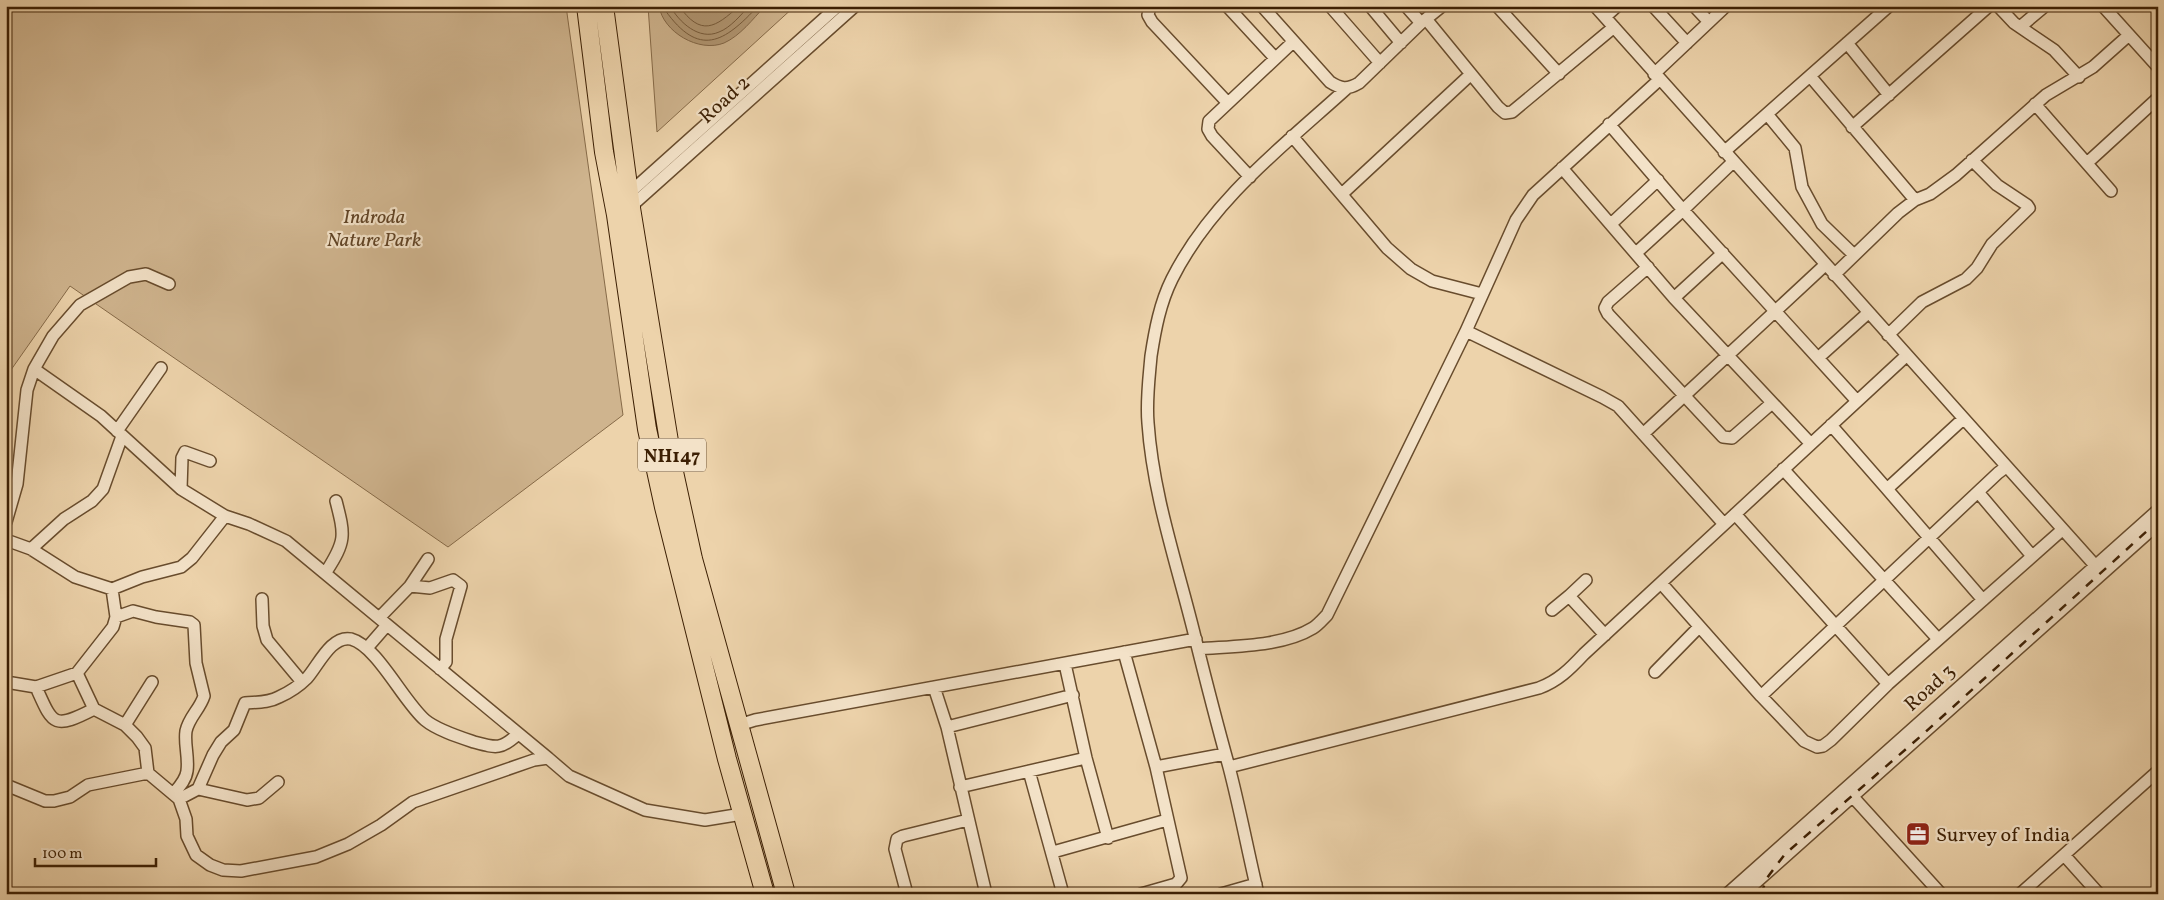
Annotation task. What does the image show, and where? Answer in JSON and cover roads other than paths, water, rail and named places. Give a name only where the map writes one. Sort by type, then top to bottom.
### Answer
[{"type":"highway","name":"NH147","points":[[586,6],[604,152],[622,205],[674,472],[693,559],[786,894]]},
{"type":"highway","name":"NH147","points":[[604,6],[622,205],[647,429],[664,507],[744,822],[765,894]]},
{"type":"highway","points":[[744,822],[767,823]]},
{"type":"street","name":"Road 2","points":[[622,205],[838,6]]},
{"type":"street","name":"Road 2","points":[[622,205],[855,6]]},
{"type":"street","points":[[1150,6],[1148,15],[1152,22],[1227,102]]},
{"type":"street","points":[[1228,6],[1274,58]]},
{"type":"street","points":[[1262,6],[1330,82],[1338,87],[1346,88]]},
{"type":"street","points":[[1330,6],[1380,63]]},
{"type":"street","points":[[1370,6],[1402,43]]},
{"type":"street","points":[[1406,6],[1424,21],[1498,107],[1502,111],[1509,113],[1614,27]]},
{"type":"street","points":[[1221,894],[1257,889],[1229,767],[1156,483],[1150,447],[1147,403],[1154,333],[1171,281],[1186,253],[1205,227],[1250,177],[1292,136],[1346,88],[1359,83],[1442,6]]},
{"type":"street","points":[[1497,6],[1558,74]]},
{"type":"street","points":[[1595,6],[2098,569]]},
{"type":"street","points":[[1605,17],[1617,6]]},
{"type":"street","points":[[1653,6],[1687,43]]},
{"type":"street","points":[[1694,6],[1709,22]]},
{"type":"street","points":[[739,725],[755,720],[1124,652],[1196,644],[1250,644],[1292,637],[1315,627],[1327,615],[1466,331],[1516,220],[1533,195],[1657,77],[1687,43],[1726,6]]},
{"type":"street","points":[[1724,152],[1889,6]]},
{"type":"street","points":[[1852,127],[1989,6]]},
{"type":"street","points":[[1998,6],[2020,27],[2054,50],[2079,77]]},
{"type":"street","points":[[2020,27],[2045,6]]},
{"type":"street","points":[[2103,6],[2158,67]]},
{"type":"street","points":[[1834,275],[1898,213],[1915,200],[1930,194],[2046,95],[2079,77],[2129,35]]},
{"type":"street","points":[[1250,177],[1208,129],[1209,121],[1227,102],[1293,42]]},
{"type":"street","points":[[1847,43],[1889,95]]},
{"type":"street","points":[[1343,193],[1470,75]]},
{"type":"street","points":[[1810,76],[1915,200]]},
{"type":"street","points":[[2087,163],[2158,98]]},
{"type":"street","points":[[2035,104],[2111,191]]},
{"type":"street","points":[[1767,114],[1795,148],[1802,187],[1822,224],[1854,255]]},
{"type":"street","points":[[1609,124],[1683,210],[1857,401]]},
{"type":"street","points":[[1292,136],[1343,193],[1388,248],[1411,269],[1432,281],[1482,294]]},
{"type":"street","points":[[1888,335],[1922,302],[1966,280],[1977,268],[1992,244],[2029,208],[1988,178],[1972,160]]},
{"type":"street","points":[[1636,253],[1733,162]]},
{"type":"street","points":[[1562,168],[1674,298],[1811,444]]},
{"type":"street","points":[[1611,224],[1658,180]]},
{"type":"street","points":[[1674,298],[1723,253]]},
{"type":"street","points":[[1642,434],[1825,265]]},
{"type":"street","points":[[1648,267],[1608,302],[1605,308],[1608,314],[1723,436],[1728,439],[1732,438],[1772,403]]},
{"type":"street","points":[[6,522],[17,484],[27,390],[34,369],[53,336],[80,305],[129,277],[146,274],[169,284]]},
{"type":"street","points":[[1818,358],[1868,313]]},
{"type":"street","points":[[1466,331],[1602,396],[1618,406],[1724,524]]},
{"type":"street","points":[[1229,767],[1553,683],[1906,356]]},
{"type":"street","points":[[31,549],[64,519],[92,502],[103,489],[120,433],[161,368]]},
{"type":"street","points":[[34,369],[100,416],[181,490],[225,516],[249,524],[286,541],[326,572],[383,622],[569,776],[601,792],[645,810],[705,820],[744,822]]},
{"type":"street","points":[[1887,489],[1963,419]]},
{"type":"street","points":[[1831,425],[1983,600]]},
{"type":"street","points":[[181,490],[182,458],[185,452],[210,461]]},
{"type":"street","points":[[1761,696],[2006,467]]},
{"type":"street","points":[[1783,469],[1938,639]]},
{"type":"street","points":[[1978,492],[2032,556]]},
{"type":"street","points":[[326,572],[338,553],[343,540],[343,530],[336,501]]},
{"type":"street","name":"Road 3","points":[[1743,894],[1763,869],[2098,569],[2157,511]]},
{"type":"street","points":[[1735,514],[1888,684]]},
{"type":"street","points":[[6,540],[31,549],[75,577],[112,589],[142,577],[181,567],[192,558],[225,516]]},
{"type":"street","name":"Road 3","points":[[2098,569],[2158,524]]},
{"type":"street","points":[[1661,583],[1761,696],[1804,740],[1817,747],[1823,746],[1831,740],[1888,684],[2062,530]]},
{"type":"street","points":[[367,648],[383,622],[428,559]]},
{"type":"street","points":[[410,586],[430,588],[453,580],[461,586],[446,639],[446,662],[440,669]]},
{"type":"street","points":[[1552,610],[1586,580]]},
{"type":"street","points":[[6,682],[36,687],[77,674],[113,627],[116,617],[112,589]]},
{"type":"street","points":[[1569,596],[1605,635]]},
{"type":"street","points":[[262,599],[263,626],[267,640],[302,682]]},
{"type":"street","points":[[116,617],[133,611],[156,617],[190,622],[194,625],[196,663],[204,696],[186,730],[187,770],[176,797]]},
{"type":"street","points":[[1655,672],[1699,627]]},
{"type":"street","points":[[198,790],[213,755],[234,730],[245,703],[257,703],[277,698],[302,682],[334,644],[341,639],[351,639],[367,648],[426,721],[467,740],[491,747],[501,747],[518,734]]},
{"type":"street","points":[[1124,652],[1156,767],[1180,872],[1179,882],[1141,894]]},
{"type":"street","points":[[1065,664],[1086,758],[1108,838]]},
{"type":"street","points":[[77,674],[94,709],[124,725],[137,737],[145,748],[148,773],[176,797],[186,820],[187,836],[196,855],[216,868],[241,871],[316,857],[348,844],[414,802],[534,760],[548,758]]},
{"type":"street","points":[[124,725],[152,682]]},
{"type":"street","points":[[36,687],[49,716],[55,720],[72,720],[94,709]]},
{"type":"street","points":[[934,687],[947,727],[986,894]]},
{"type":"street","points":[[947,727],[1073,695]]},
{"type":"street","name":"Road 3","points":[[1728,894],[1763,869],[1853,797],[1923,726]]},
{"type":"street","points":[[1156,767],[1225,754]]},
{"type":"street","points":[[960,787],[1086,758]]},
{"type":"street","points":[[1029,771],[1053,852],[1063,894]]},
{"type":"street","points":[[2020,894],[2158,771]]},
{"type":"street","points":[[6,785],[45,801],[54,801],[70,797],[88,785],[148,773]]},
{"type":"street","points":[[176,797],[198,790],[248,800],[259,798],[278,782]]},
{"type":"street","points":[[1853,797],[1941,894]]},
{"type":"street","points":[[907,894],[895,849],[897,839],[968,820]]},
{"type":"street","points":[[1053,852],[1168,820]]},
{"type":"street","points":[[2064,855],[2099,894]]},
{"type":"water","points":[[659,6],[765,6],[746,27],[730,40],[714,45],[704,45],[694,43],[675,32],[667,24]]},
{"type":"railway","points":[[1761,894],[1767,878],[1785,854],[1921,736],[2158,521]]},
{"type":"place","name":"Survey of India","points":[[1918,834]]},
{"type":"park label","name":"Indroda Nature Park","points":[[374,228]]}]
